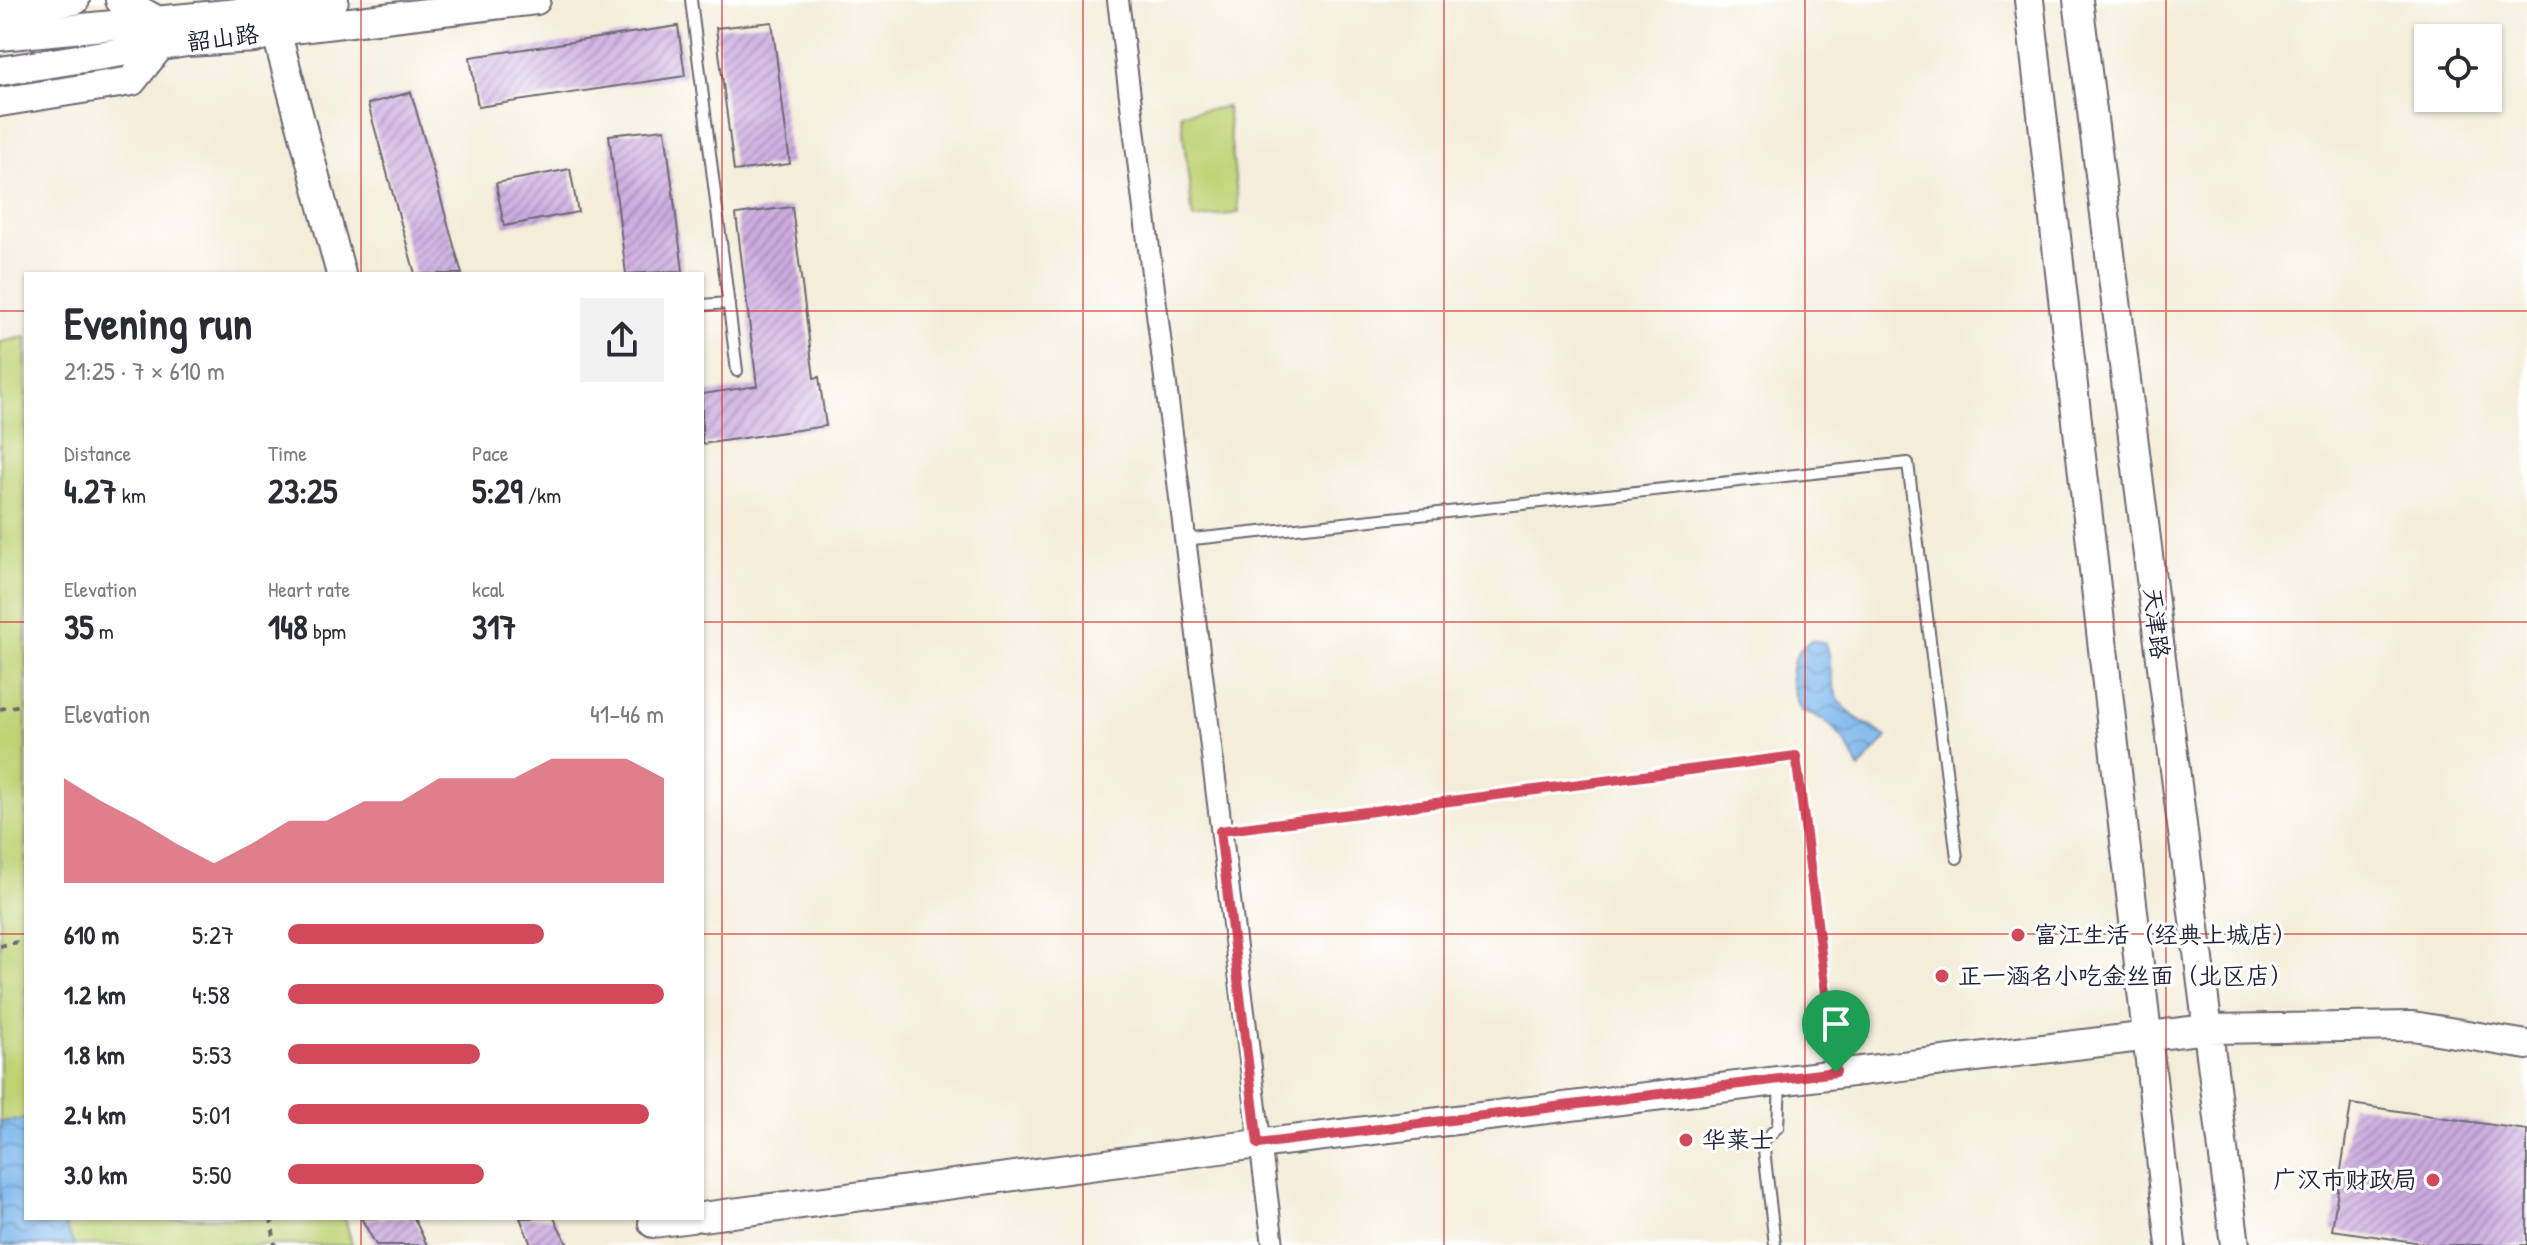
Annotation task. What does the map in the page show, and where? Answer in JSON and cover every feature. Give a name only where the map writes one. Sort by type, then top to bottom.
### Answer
[{"type":"main road","points":[[0,9],[75,0]]},
{"type":"main road","points":[[0,102],[132,81],[159,34],[120,0]]},
{"type":"main road","name":"韶山路","points":[[3,70],[159,34],[334,0]]},
{"type":"main road","name":"韶山路","points":[[260,15],[536,0]]},
{"type":"main road","points":[[2029,0],[2171,1245]]},
{"type":"main road","name":"天津路","points":[[2078,0],[2235,1245]]},
{"type":"main road","points":[[260,15],[340,272]]},
{"type":"main road","name":"韶山路","points":[[0,36],[159,34]]},
{"type":"main road","points":[[704,1217],[1258,1144],[2207,1029],[2413,1026],[2527,1045]]},
{"type":"main road","points":[[655,1229],[684,1220]]},
{"type":"street","points":[[1118,0],[1258,1144],[1273,1245]]},
{"type":"lane","points":[[691,0],[737,371]]},
{"type":"lane","points":[[704,305],[729,303]]},
{"type":"lane","points":[[1184,540],[1908,463],[1957,858]]},
{"type":"lane","points":[[1775,1245],[1763,1141],[1778,1127],[1780,1079]]},
{"type":"path","points":[[0,709],[24,704]]},
{"type":"path","points":[[1220,831],[1796,756],[1836,1072]]},
{"type":"path","points":[[0,946],[24,940]]},
{"type":"path","points":[[271,1220],[275,1245]]},
{"type":"green space","points":[[1227,107],[1239,213],[1193,219],[1181,113]]},
{"type":"green space","points":[[24,337],[24,1220],[346,1220],[352,1245],[0,1245],[0,342]]},
{"type":"water","points":[[1811,640],[1824,643],[1826,647],[1834,687],[1843,706],[1857,719],[1887,737],[1859,769],[1837,732],[1821,719],[1801,711],[1797,701],[1791,672],[1796,655]]},
{"type":"water","points":[[24,1117],[24,1220],[63,1220],[74,1245],[0,1245],[0,1122]]},
{"type":"building","points":[[772,22],[790,164],[734,171],[716,28]]},
{"type":"building","points":[[678,26],[685,76],[478,107],[470,57]]},
{"type":"building","points":[[411,92],[461,272],[414,272],[368,104]]},
{"type":"building","points":[[665,129],[683,271],[626,272],[609,135]]},
{"type":"building","points":[[570,169],[578,212],[504,226],[496,183]]},
{"type":"building","points":[[792,207],[814,378],[819,377],[826,426],[704,444],[704,394],[757,386],[736,214]]},
{"type":"building","name":"广汉市财政局","points":[[2351,1104],[2527,1130],[2527,1245],[2435,1245],[2332,1230]]},
{"type":"building","points":[[362,1220],[415,1220],[427,1245],[376,1245]]},
{"type":"building","points":[[521,1220],[555,1220],[568,1245],[531,1245]]},
{"type":"place","name":"富江生活（经典上城店）","points":[[2018,935]]},
{"type":"place","name":"正一涵名小吃金丝面（北区店）","points":[[1942,976]]},
{"type":"place","name":"华莱士","points":[[1686,1140]]},
{"type":"place","name":"广汉市财政局","points":[[2433,1180]]},
{"type":"route","points":[[1796,756],[1836,1072],[1258,1144],[1220,831],[1796,756]]}]
